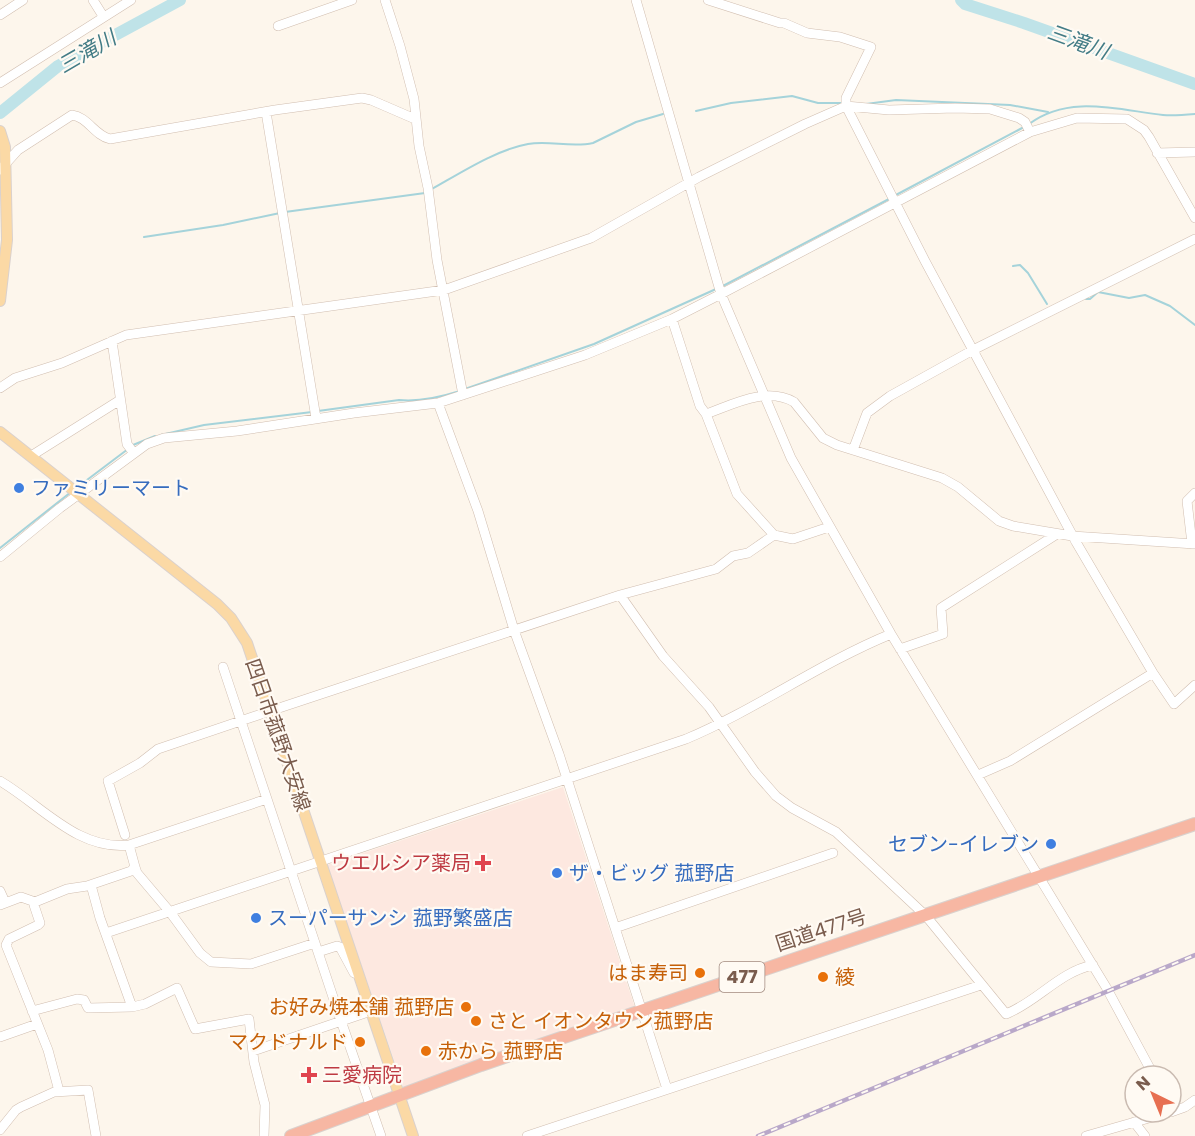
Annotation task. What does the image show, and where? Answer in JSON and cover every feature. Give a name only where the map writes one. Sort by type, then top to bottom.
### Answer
[{"type":"highway","name":"国道477号","points":[[291,1136],[400,1095],[641,1011],[1195,824]]},
{"type":"main road","points":[[0,131],[5,147],[2,168],[7,240],[0,301]]},
{"type":"main road","name":"四日市菰野大安線","points":[[0,432],[217,604],[231,618],[247,643],[413,1136]]},
{"type":"street","points":[[0,15],[23,0]]},
{"type":"street","points":[[93,0],[103,16]]},
{"type":"street","points":[[0,83],[131,0]]},
{"type":"street","points":[[278,26],[352,0]]},
{"type":"street","points":[[385,0],[414,99],[418,146],[429,191],[438,260],[462,392]]},
{"type":"street","points":[[636,0],[720,289],[791,458],[891,634],[1093,965],[1147,1064]]},
{"type":"street","points":[[708,0],[784,23],[807,33],[840,37],[871,47],[846,104]]},
{"type":"street","points":[[2,168],[18,150],[72,115],[82,118],[98,134],[110,139],[362,98],[415,119]]},
{"type":"street","points":[[846,104],[1072,536],[1153,673],[1174,704],[1195,685]]},
{"type":"street","points":[[0,388],[15,378],[62,363],[126,335],[444,290],[591,238],[689,183],[846,104],[889,110],[990,109],[1020,118],[1028,127]]},
{"type":"street","points":[[266,112],[316,414]]},
{"type":"street","points":[[0,557],[76,491],[131,449],[164,438],[237,431],[316,414],[438,403],[462,392],[585,355],[672,319],[720,289],[1028,127],[1077,118],[1127,119],[1144,130],[1195,219]]},
{"type":"street","points":[[1157,153],[1195,152]]},
{"type":"street","points":[[853,450],[867,412],[875,405],[973,350],[1195,239]]},
{"type":"street","points":[[672,319],[700,406],[706,414],[737,494],[774,535],[793,539],[829,527]]},
{"type":"street","points":[[112,341],[120,399],[131,449]]},
{"type":"street","points":[[706,414],[763,395],[788,399],[794,402],[823,438],[853,450],[942,478],[957,487],[999,521],[1013,526],[1057,534],[1193,544],[1187,501],[1195,493]]},
{"type":"street","points":[[31,456],[120,399]]},
{"type":"street","points":[[438,403],[478,511],[514,630],[667,1089]]},
{"type":"street","points":[[900,649],[943,634],[941,608],[1057,534]]},
{"type":"street","points":[[125,835],[108,781],[140,763],[153,751],[620,595],[716,569],[733,556],[748,553],[774,535]]},
{"type":"street","points":[[620,595],[663,656],[722,724],[755,772],[776,796],[792,808],[836,831],[926,916],[1006,1014],[1019,1008],[1063,977],[1093,965]]},
{"type":"street","points":[[105,933],[566,781],[686,739],[722,724],[861,646],[891,634]]},
{"type":"street","points":[[223,667],[381,1136]]},
{"type":"street","points":[[978,775],[1010,761],[1153,673]]},
{"type":"street","points":[[0,781],[78,835],[111,846],[129,846],[267,799]]},
{"type":"street","points":[[129,846],[137,873],[203,956],[215,963],[251,964],[317,947],[337,946],[340,947],[365,994]]},
{"type":"street","points":[[615,928],[833,853]]},
{"type":"street","points":[[0,891],[3,904],[24,897],[36,902],[67,889],[92,885],[127,873],[135,867]]},
{"type":"street","points":[[92,885],[105,933],[132,1007]]},
{"type":"street","points":[[36,902],[34,905],[40,923],[9,939],[6,945],[48,1050],[59,1091]]},
{"type":"street","points":[[526,1136],[981,985]]},
{"type":"street","points":[[32,1011],[76,999],[84,1000],[88,1008],[132,1007],[145,1004],[177,988],[195,1029],[249,1019],[257,1075],[265,1105],[264,1136]]},
{"type":"street","points":[[254,1051],[370,1011]]},
{"type":"street","points":[[0,1037],[37,1024]]},
{"type":"street","points":[[0,1130],[16,1110],[59,1091],[88,1090],[96,1136]]},
{"type":"street","points":[[1086,1136],[1127,1124]]},
{"type":"street","points":[[1136,1124],[1145,1136]]},
{"type":"shaded area","points":[[563,787],[635,1008],[404,1089],[327,865]]},
{"type":"waterway","name":"三滝川","points":[[0,113],[58,66],[180,0]]},
{"type":"waterway","name":"三滝川","points":[[961,0],[965,4],[1195,84]]},
{"type":"waterway","name":"三滝川","points":[[963,0],[965,4]]},
{"type":"waterway","points":[[696,111],[731,103],[792,96],[818,103],[842,103]]},
{"type":"waterway","points":[[866,104],[896,100],[988,104],[1010,105],[1048,112]]},
{"type":"waterway","points":[[1029,124],[1060,109],[1077,107],[1094,106],[1167,115],[1195,114]]},
{"type":"waterway","points":[[430,190],[503,151],[536,143],[577,145],[593,143],[636,122],[663,114]]},
{"type":"waterway","points":[[894,196],[1024,127]]},
{"type":"waterway","points":[[285,212],[425,193]]},
{"type":"waterway","points":[[721,287],[889,199]]},
{"type":"waterway","points":[[144,237],[223,225],[280,213]]},
{"type":"waterway","points":[[1013,266],[1020,265],[1028,273],[1047,304]]},
{"type":"waterway","points":[[465,389],[594,344],[716,289]]},
{"type":"waterway","points":[[1086,299],[1090,299],[1098,292],[1129,298],[1145,295],[1170,306],[1195,325]]},
{"type":"waterway","points":[[318,411],[399,400],[422,400],[460,391]]},
{"type":"waterway","points":[[161,435],[204,425],[312,412]]},
{"type":"waterway","points":[[133,445],[155,436]]},
{"type":"waterway","points":[[75,489],[128,449]]},
{"type":"waterway","points":[[0,548],[71,492]]},
{"type":"railway","points":[[758,1136],[1195,955]]},
{"type":"place","name":"ファミリーマート","points":[[19,488]]},
{"type":"place","name":"セブン-イレブン","points":[[1051,844]]},
{"type":"place","name":"ウエルシア薬局","points":[[483,863]]},
{"type":"place","name":"ザ・ビッグ 菰野店","points":[[557,873]]},
{"type":"place","name":"スーパーサンシ 菰野繁盛店","points":[[256,918]]},
{"type":"place","name":"はま寿司","points":[[700,973]]},
{"type":"place","name":"綾","points":[[823,977]]},
{"type":"place","name":"お好み焼本舗 菰野店","points":[[466,1007]]},
{"type":"place","name":"さと イオンタウン菰野店","points":[[476,1021]]},
{"type":"place","name":"マクドナルド","points":[[360,1042]]},
{"type":"place","name":"赤から 菰野店","points":[[426,1051]]},
{"type":"place","name":"三愛病院","points":[[309,1075]]}]
